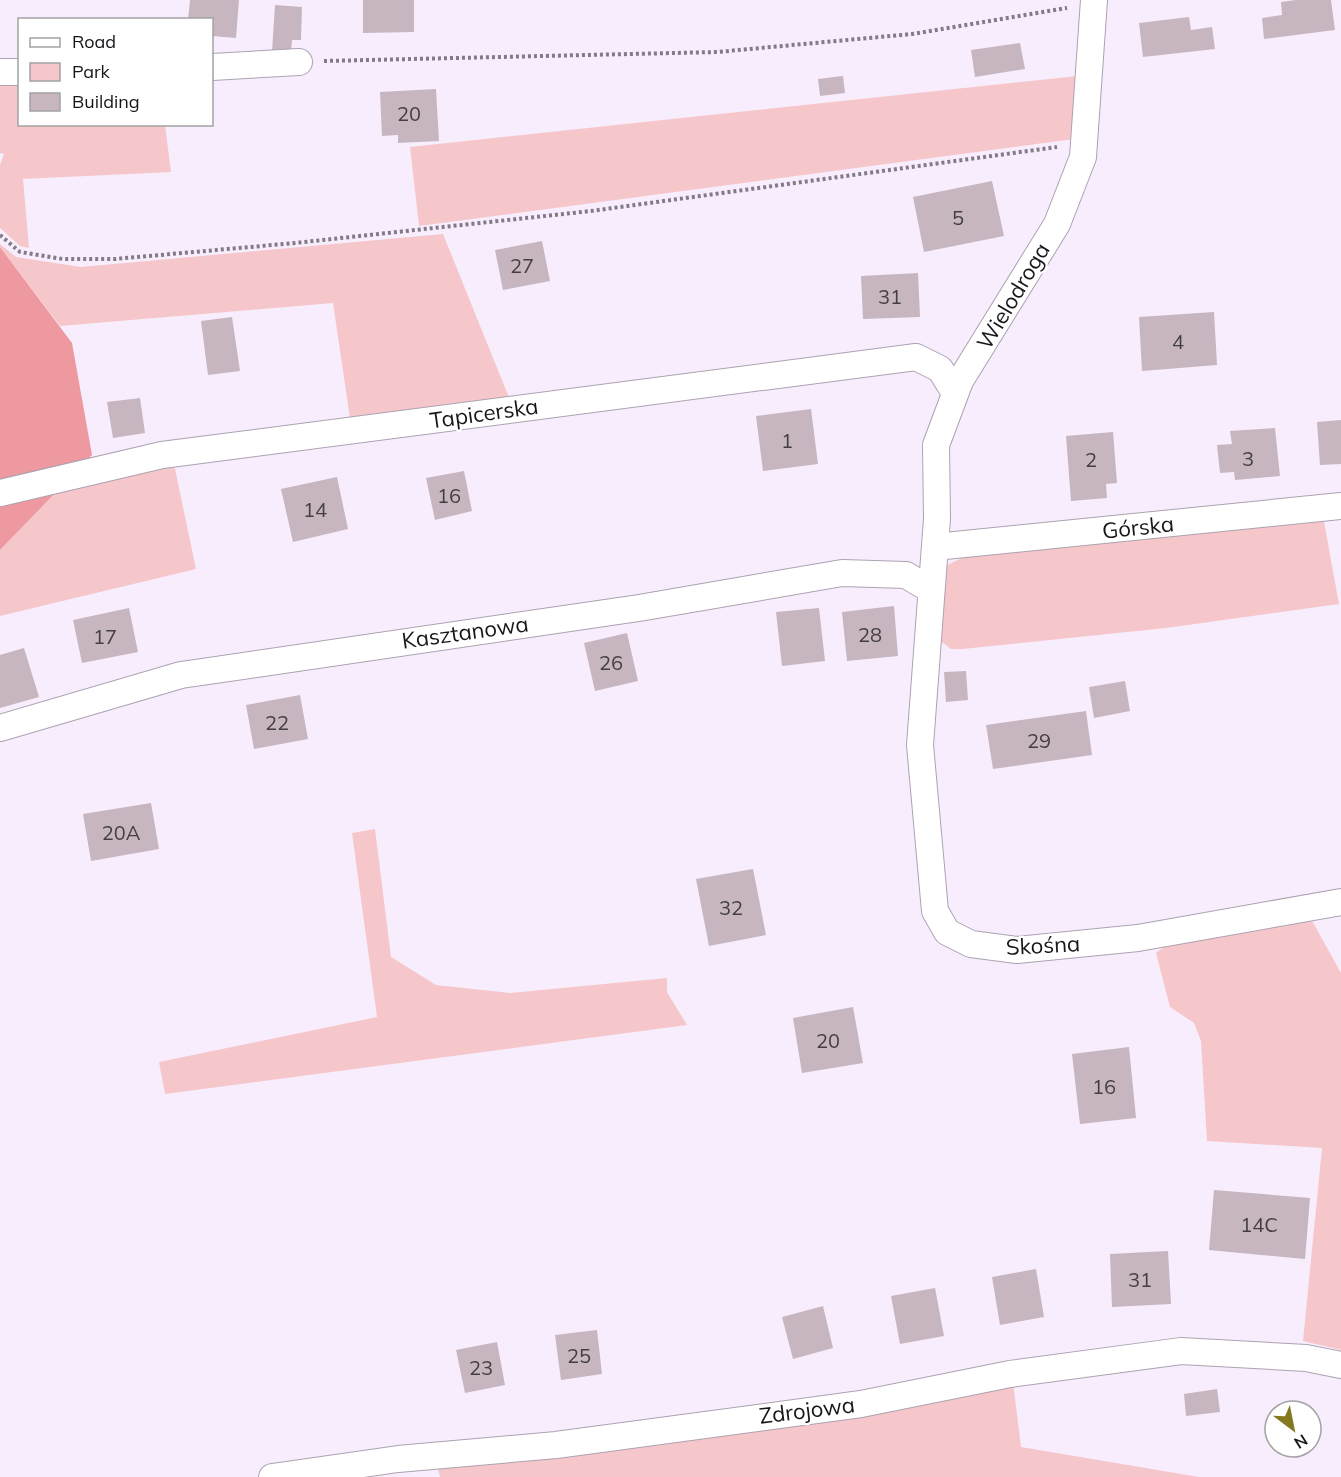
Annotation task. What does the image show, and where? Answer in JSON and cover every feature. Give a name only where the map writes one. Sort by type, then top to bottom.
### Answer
[{"type":"street","name":"Wielodroga","points":[[931,591],[935,547],[936,445],[955,393],[1057,224],[1083,157],[1094,2]]},
{"type":"street","points":[[213,67],[299,62]]},
{"type":"street","points":[[0,72],[18,72]]},
{"type":"street","name":"Tapicerska","points":[[0,493],[162,455],[916,357],[940,369],[955,393]]},
{"type":"street","name":"Górska","points":[[935,547],[1341,506]]},
{"type":"street","name":"Kasztanowa","points":[[0,728],[181,675],[639,608],[842,573],[906,575],[931,591]]},
{"type":"street","name":"Skośna","points":[[931,591],[920,745],[935,911],[947,932],[971,944],[1017,950],[1138,938],[1341,902]]},
{"type":"street","name":"Zdrojowa","points":[[272,1477],[398,1459],[556,1445],[861,1404],[1010,1374],[1181,1351],[1306,1358],[1341,1365]]},
{"type":"path","points":[[299,62],[717,52],[912,34],[1094,2]]},
{"type":"path","points":[[0,235],[20,252],[63,259],[126,258],[295,243],[591,211],[1084,144]]},
{"type":"green space","points":[[1077,76],[1074,139],[419,226],[410,147]]},
{"type":"green space","points":[[0,77],[18,77],[18,126],[165,126],[171,172],[23,179],[29,248],[20,246],[0,228],[0,165],[4,154],[0,153]]},
{"type":"green space","points":[[443,234],[510,400],[351,425],[333,303],[60,326],[0,247],[0,244],[16,257],[81,267]]},
{"type":"green space","points":[[174,464],[196,569],[0,616],[0,550],[56,492]]},
{"type":"green space","points":[[1323,516],[1339,604],[1166,628],[963,649],[951,649],[935,637],[943,567],[966,556]]},
{"type":"green space","points":[[375,829],[391,957],[436,985],[510,993],[667,978],[667,992],[687,1025],[165,1094],[159,1062],[377,1017],[352,833]]},
{"type":"green space","points":[[1310,917],[1341,973],[1341,1350],[1303,1341],[1322,1148],[1207,1141],[1201,1041],[1194,1023],[1170,1007],[1156,953],[1174,939]]},
{"type":"green space","points":[[1013,1382],[1021,1447],[1199,1477],[440,1477],[437,1466]]},
{"type":"shaded area","points":[[0,247],[72,343],[92,455],[0,550]]},
{"type":"building","points":[[190,0],[239,0],[236,38],[213,36],[213,18],[188,18]]},
{"type":"building","points":[[363,0],[414,0],[414,32],[363,33]]},
{"type":"building","points":[[1331,0],[1335,30],[1264,39],[1262,18],[1282,15],[1281,2]]},
{"type":"building","points":[[275,5],[302,7],[301,40],[292,40],[291,52],[272,51]]},
{"type":"building","points":[[1189,17],[1191,30],[1212,27],[1215,49],[1143,57],[1139,23]]},
{"type":"building","points":[[1020,43],[1025,69],[975,77],[971,50]]},
{"type":"building","points":[[843,76],[845,93],[820,96],[818,79]]},
{"type":"building","points":[[436,89],[439,141],[398,143],[398,135],[382,136],[380,92]]},
{"type":"building","points":[[992,181],[1004,236],[924,252],[913,197]]},
{"type":"building","points":[[542,241],[550,281],[503,290],[495,250]]},
{"type":"building","points":[[918,273],[920,317],[863,319],[861,276]]},
{"type":"building","points":[[1214,312],[1217,365],[1142,371],[1139,317]]},
{"type":"building","points":[[232,317],[240,371],[208,375],[201,321]]},
{"type":"building","points":[[140,398],[145,433],[113,438],[107,402]]},
{"type":"building","points":[[811,409],[818,464],[763,471],[756,416]]},
{"type":"building","points":[[1341,420],[1341,464],[1320,465],[1317,422]]},
{"type":"building","points":[[1275,428],[1280,476],[1235,480],[1234,472],[1220,473],[1217,445],[1232,444],[1230,431]]},
{"type":"building","points":[[1113,432],[1117,483],[1106,484],[1107,498],[1071,501],[1066,436]]},
{"type":"building","points":[[464,471],[472,511],[435,520],[426,478]]},
{"type":"building","points":[[337,477],[348,529],[293,542],[281,489]]},
{"type":"building","points":[[894,606],[898,656],[847,661],[842,612]]},
{"type":"building","points":[[129,608],[138,652],[82,663],[73,620]]},
{"type":"building","points":[[819,608],[825,661],[782,666],[776,612]]},
{"type":"building","points":[[627,633],[638,681],[595,691],[584,643]]},
{"type":"building","points":[[24,648],[39,697],[0,708],[0,655]]},
{"type":"building","points":[[966,671],[968,700],[946,702],[944,672]]},
{"type":"building","points":[[1125,681],[1130,711],[1094,718],[1089,687]]},
{"type":"building","points":[[300,695],[308,739],[254,749],[246,705]]},
{"type":"building","points":[[1086,711],[1092,755],[993,769],[986,725]]},
{"type":"building","points":[[151,803],[159,849],[91,861],[83,814]]},
{"type":"building","points":[[753,869],[766,935],[709,946],[696,879]]},
{"type":"building","points":[[853,1007],[863,1063],[802,1073],[793,1018]]},
{"type":"building","points":[[1129,1047],[1136,1118],[1080,1124],[1072,1054]]},
{"type":"building","points":[[1214,1190],[1310,1198],[1305,1259],[1209,1250]]},
{"type":"building","points":[[1168,1251],[1171,1304],[1112,1307],[1110,1254]]},
{"type":"building","points":[[1036,1269],[1044,1317],[1000,1325],[992,1277]]},
{"type":"building","points":[[935,1288],[944,1336],[900,1344],[891,1296]]},
{"type":"building","points":[[823,1306],[833,1348],[793,1359],[782,1317]]},
{"type":"building","points":[[597,1330],[602,1374],[561,1380],[555,1335]]},
{"type":"building","points":[[497,1342],[505,1385],[465,1393],[456,1350]]},
{"type":"building","points":[[1217,1389],[1220,1412],[1186,1416],[1184,1394]]}]
